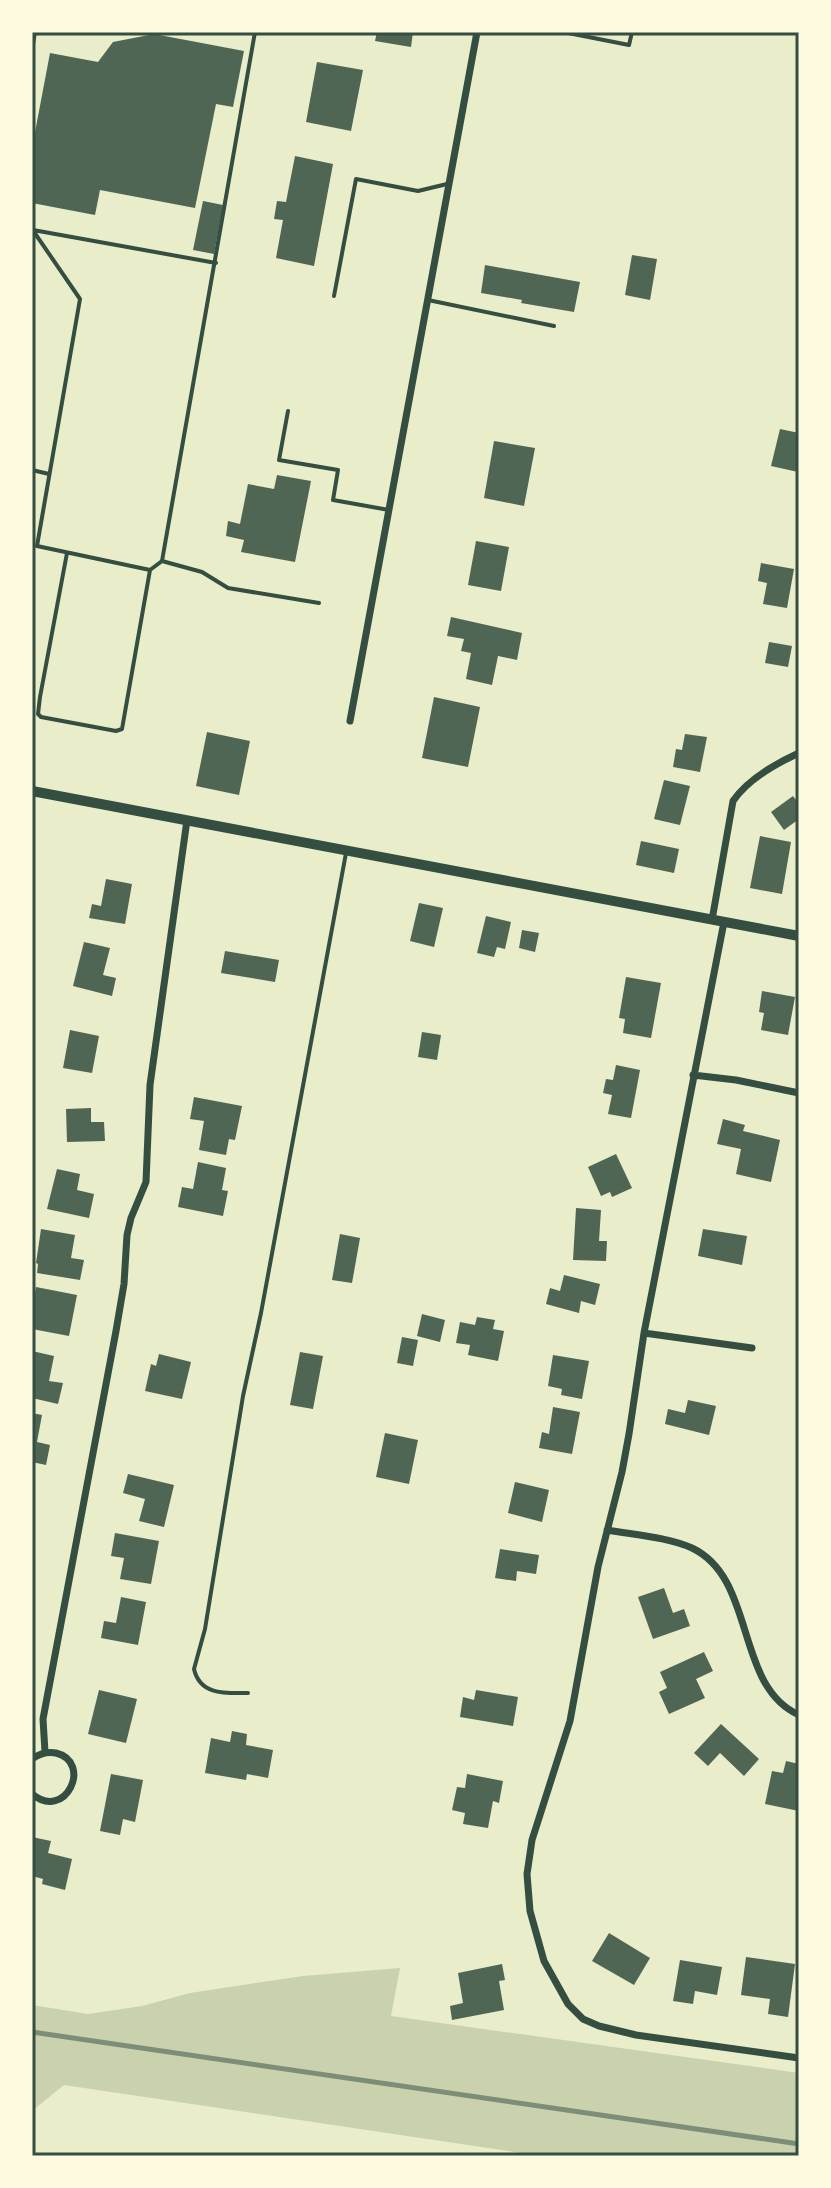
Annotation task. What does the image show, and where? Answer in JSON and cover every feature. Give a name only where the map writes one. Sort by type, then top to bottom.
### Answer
[{"type":"main road","points":[[32,791],[799,936]]},
{"type":"street","points":[[350,721],[477,32]]},
{"type":"street","points":[[799,753],[760,775],[733,801],[718,921],[693,1075],[644,1333],[629,1434],[598,1567],[570,1721],[532,1840],[527,1874],[530,1911],[544,1961],[568,2004],[583,2019],[636,2035],[799,2058]]},
{"type":"street","points":[[45,1752],[43,1719],[116,1331],[124,1284],[127,1235],[146,1182],[150,1085],[187,820]]},
{"type":"street","points":[[693,1075],[799,1093]]},
{"type":"street","points":[[644,1333],[752,1348]]},
{"type":"street","points":[[607,1530],[673,1542],[712,1560],[723,1575],[758,1666],[774,1697],[799,1715]]},
{"type":"street","points":[[32,1759],[45,1752],[54,1752],[69,1761],[74,1777],[62,1798],[46,1801],[32,1794]]},
{"type":"lane","points":[[32,51],[35,32]]},
{"type":"lane","points":[[67,553],[38,714],[116,731],[122,729],[150,570],[162,561],[255,32]]},
{"type":"lane","points":[[563,32],[629,45],[632,32]]},
{"type":"lane","points":[[334,296],[356,179],[418,191],[449,183]]},
{"type":"lane","points":[[32,229],[216,263]]},
{"type":"lane","points":[[32,229],[80,299],[37,546],[150,570]]},
{"type":"lane","points":[[428,300],[554,326]]},
{"type":"lane","points":[[288,411],[279,460],[338,470],[333,500],[389,510]]},
{"type":"lane","points":[[32,470],[49,474]]},
{"type":"lane","points":[[162,561],[202,572],[228,588],[319,603]]},
{"type":"lane","points":[[248,1693],[222,1693],[207,1689],[195,1675],[194,1669],[205,1629],[243,1396],[347,850]]},
{"type":"green space","points":[[400,1968],[391,2016],[799,2073],[799,2156],[542,2156],[64,2085],[32,2111],[32,2005],[88,2014],[142,2006],[190,1993],[303,1976]]},
{"type":"building","points":[[377,32],[413,32],[411,47],[375,41]]},
{"type":"building","points":[[154,34],[244,51],[233,107],[216,104],[195,208],[100,190],[95,215],[32,203],[32,148],[50,53],[98,62],[113,42]]},
{"type":"building","points":[[317,62],[363,70],[351,131],[306,122]]},
{"type":"building","points":[[295,156],[333,164],[314,266],[276,258],[283,220],[274,219],[277,201],[286,202]]},
{"type":"building","points":[[203,201],[223,205],[214,254],[193,250]]},
{"type":"building","points":[[632,255],[657,259],[650,300],[625,295]]},
{"type":"building","points":[[485,265],[580,282],[574,312],[481,293]]},
{"type":"building","points":[[780,429],[799,433],[798,472],[771,466]]},
{"type":"building","points":[[494,441],[535,448],[524,506],[484,498]]},
{"type":"building","points":[[277,475],[311,481],[295,562],[241,552],[244,540],[226,536],[228,521],[240,524],[248,484],[274,489]]},
{"type":"building","points":[[476,541],[509,547],[501,591],[468,585]]},
{"type":"building","points":[[761,563],[794,569],[787,608],[763,604],[767,583],[758,581]]},
{"type":"building","points":[[451,617],[522,633],[517,660],[498,656],[492,685],[466,679],[471,653],[461,651],[464,639],[447,636]]},
{"type":"building","points":[[769,642],[792,646],[788,667],[765,663]]},
{"type":"building","points":[[434,697],[480,707],[468,767],[422,758]]},
{"type":"building","points":[[207,732],[250,741],[239,795],[196,786]]},
{"type":"building","points":[[685,734],[707,737],[700,772],[673,767],[676,749],[682,750]]},
{"type":"building","points":[[664,780],[690,786],[680,825],[654,819]]},
{"type":"building","points":[[793,796],[799,804],[799,819],[784,830],[771,812]]},
{"type":"building","points":[[760,836],[791,842],[782,894],[750,888]]},
{"type":"building","points":[[641,841],[679,849],[674,873],[636,865]]},
{"type":"building","points":[[106,879],[132,884],[125,924],[89,918],[92,904],[101,906]]},
{"type":"building","points":[[419,903],[443,908],[434,947],[410,941]]},
{"type":"building","points":[[486,916],[511,922],[505,949],[497,947],[494,957],[477,953]]},
{"type":"building","points":[[522,930],[539,933],[535,952],[519,948]]},
{"type":"building","points":[[84,942],[110,948],[103,975],[116,978],[112,996],[73,986]]},
{"type":"building","points":[[225,951],[279,960],[275,982],[221,973]]},
{"type":"building","points":[[626,977],[661,983],[651,1038],[623,1033],[625,1019],[619,1018]]},
{"type":"building","points":[[762,991],[795,997],[788,1035],[761,1030],[764,1013],[759,1012]]},
{"type":"building","points":[[70,1030],[99,1036],[92,1073],[63,1068]]},
{"type":"building","points":[[422,1032],[441,1035],[437,1060],[418,1057]]},
{"type":"building","points":[[616,1065],[640,1070],[631,1118],[608,1114],[612,1095],[603,1093],[606,1079],[613,1080]]},
{"type":"building","points":[[194,1097],[242,1106],[235,1140],[229,1139],[226,1155],[199,1150],[204,1121],[190,1119]]},
{"type":"building","points":[[91,1108],[91,1122],[104,1122],[105,1141],[67,1142],[66,1109]]},
{"type":"building","points":[[723,1119],[745,1125],[743,1131],[780,1140],[771,1182],[736,1174],[741,1149],[717,1144]]},
{"type":"building","points":[[616,1154],[632,1188],[612,1197],[610,1192],[601,1196],[588,1167]]},
{"type":"building","points":[[198,1162],[226,1168],[222,1190],[228,1191],[223,1216],[178,1207],[182,1187],[193,1189]]},
{"type":"building","points":[[57,1169],[80,1174],[77,1190],[94,1194],[89,1218],[47,1209]]},
{"type":"building","points":[[576,1208],[601,1210],[599,1241],[607,1241],[606,1261],[573,1260]]},
{"type":"building","points":[[41,1229],[75,1235],[71,1258],[84,1260],[80,1280],[37,1273]]},
{"type":"building","points":[[703,1229],[747,1236],[742,1265],[698,1256]]},
{"type":"building","points":[[340,1234],[360,1238],[352,1283],[332,1280]]},
{"type":"building","points":[[564,1275],[600,1284],[595,1305],[581,1301],[579,1313],[546,1304],[550,1288],[560,1291]]},
{"type":"building","points":[[36,1287],[77,1295],[69,1336],[32,1329]]},
{"type":"building","points":[[422,1314],[445,1320],[440,1342],[417,1336]]},
{"type":"building","points":[[477,1317],[495,1320],[493,1329],[504,1331],[498,1361],[468,1355],[470,1345],[456,1343],[460,1322],[475,1325]]},
{"type":"building","points":[[402,1337],[418,1340],[413,1366],[397,1363]]},
{"type":"building","points":[[32,1351],[54,1356],[49,1381],[63,1383],[58,1404],[32,1398]]},
{"type":"building","points":[[300,1352],[323,1356],[313,1409],[290,1405]]},
{"type":"building","points":[[159,1354],[191,1362],[182,1399],[145,1391],[151,1364],[156,1366]]},
{"type":"building","points":[[553,1355],[589,1361],[582,1399],[561,1395],[562,1389],[548,1386]]},
{"type":"building","points":[[688,1400],[716,1406],[709,1435],[665,1424],[668,1409],[685,1413]]},
{"type":"building","points":[[553,1407],[580,1412],[572,1454],[539,1448],[542,1432],[549,1434]]},
{"type":"building","points":[[32,1413],[42,1415],[37,1442],[50,1445],[46,1465],[32,1462]]},
{"type":"building","points":[[385,1433],[418,1440],[409,1484],[376,1477]]},
{"type":"building","points":[[128,1474],[174,1485],[164,1527],[139,1521],[145,1499],[123,1493]]},
{"type":"building","points":[[515,1482],[549,1490],[542,1522],[508,1513]]},
{"type":"building","points":[[115,1533],[159,1541],[151,1584],[120,1579],[124,1558],[111,1556]]},
{"type":"building","points":[[500,1549],[539,1555],[536,1574],[517,1571],[516,1581],[495,1578]]},
{"type":"building","points":[[664,1588],[673,1613],[684,1609],[690,1626],[653,1639],[638,1597]]},
{"type":"building","points":[[121,1597],[146,1602],[138,1645],[101,1638],[104,1621],[116,1623]]},
{"type":"building","points":[[704,1652],[713,1671],[696,1679],[705,1698],[669,1714],[659,1692],[667,1688],[660,1672]]},
{"type":"building","points":[[99,1690],[137,1699],[126,1743],[88,1734]]},
{"type":"building","points":[[476,1690],[518,1697],[513,1726],[460,1717],[463,1697],[474,1700]]},
{"type":"building","points":[[721,1724],[759,1759],[744,1776],[720,1753],[708,1766],[694,1753]]},
{"type":"building","points":[[232,1731],[247,1734],[246,1745],[273,1750],[268,1778],[247,1774],[246,1780],[205,1773],[211,1738],[230,1742]]},
{"type":"building","points":[[786,1761],[799,1764],[799,1811],[765,1804],[772,1771],[783,1773]]},
{"type":"building","points":[[111,1774],[143,1780],[135,1822],[123,1819],[120,1835],[100,1831]]},
{"type":"building","points":[[467,1774],[503,1781],[499,1803],[493,1801],[488,1828],[463,1824],[465,1813],[452,1810],[457,1787],[465,1788]]},
{"type":"building","points":[[32,1837],[51,1841],[48,1853],[72,1859],[65,1890],[42,1884],[43,1879],[32,1876]]},
{"type":"building","points":[[609,1933],[650,1958],[634,1985],[592,1961]]},
{"type":"building","points":[[746,1957],[795,1964],[788,2017],[768,2014],[770,1999],[741,1995]]},
{"type":"building","points":[[680,1960],[722,1967],[717,1995],[695,1991],[693,2004],[673,2001]]},
{"type":"building","points":[[502,1964],[505,1980],[499,1981],[504,2010],[452,2020],[450,2006],[463,2003],[458,1973]]},
{"type":"railway","points":[[32,2032],[799,2144]]}]
